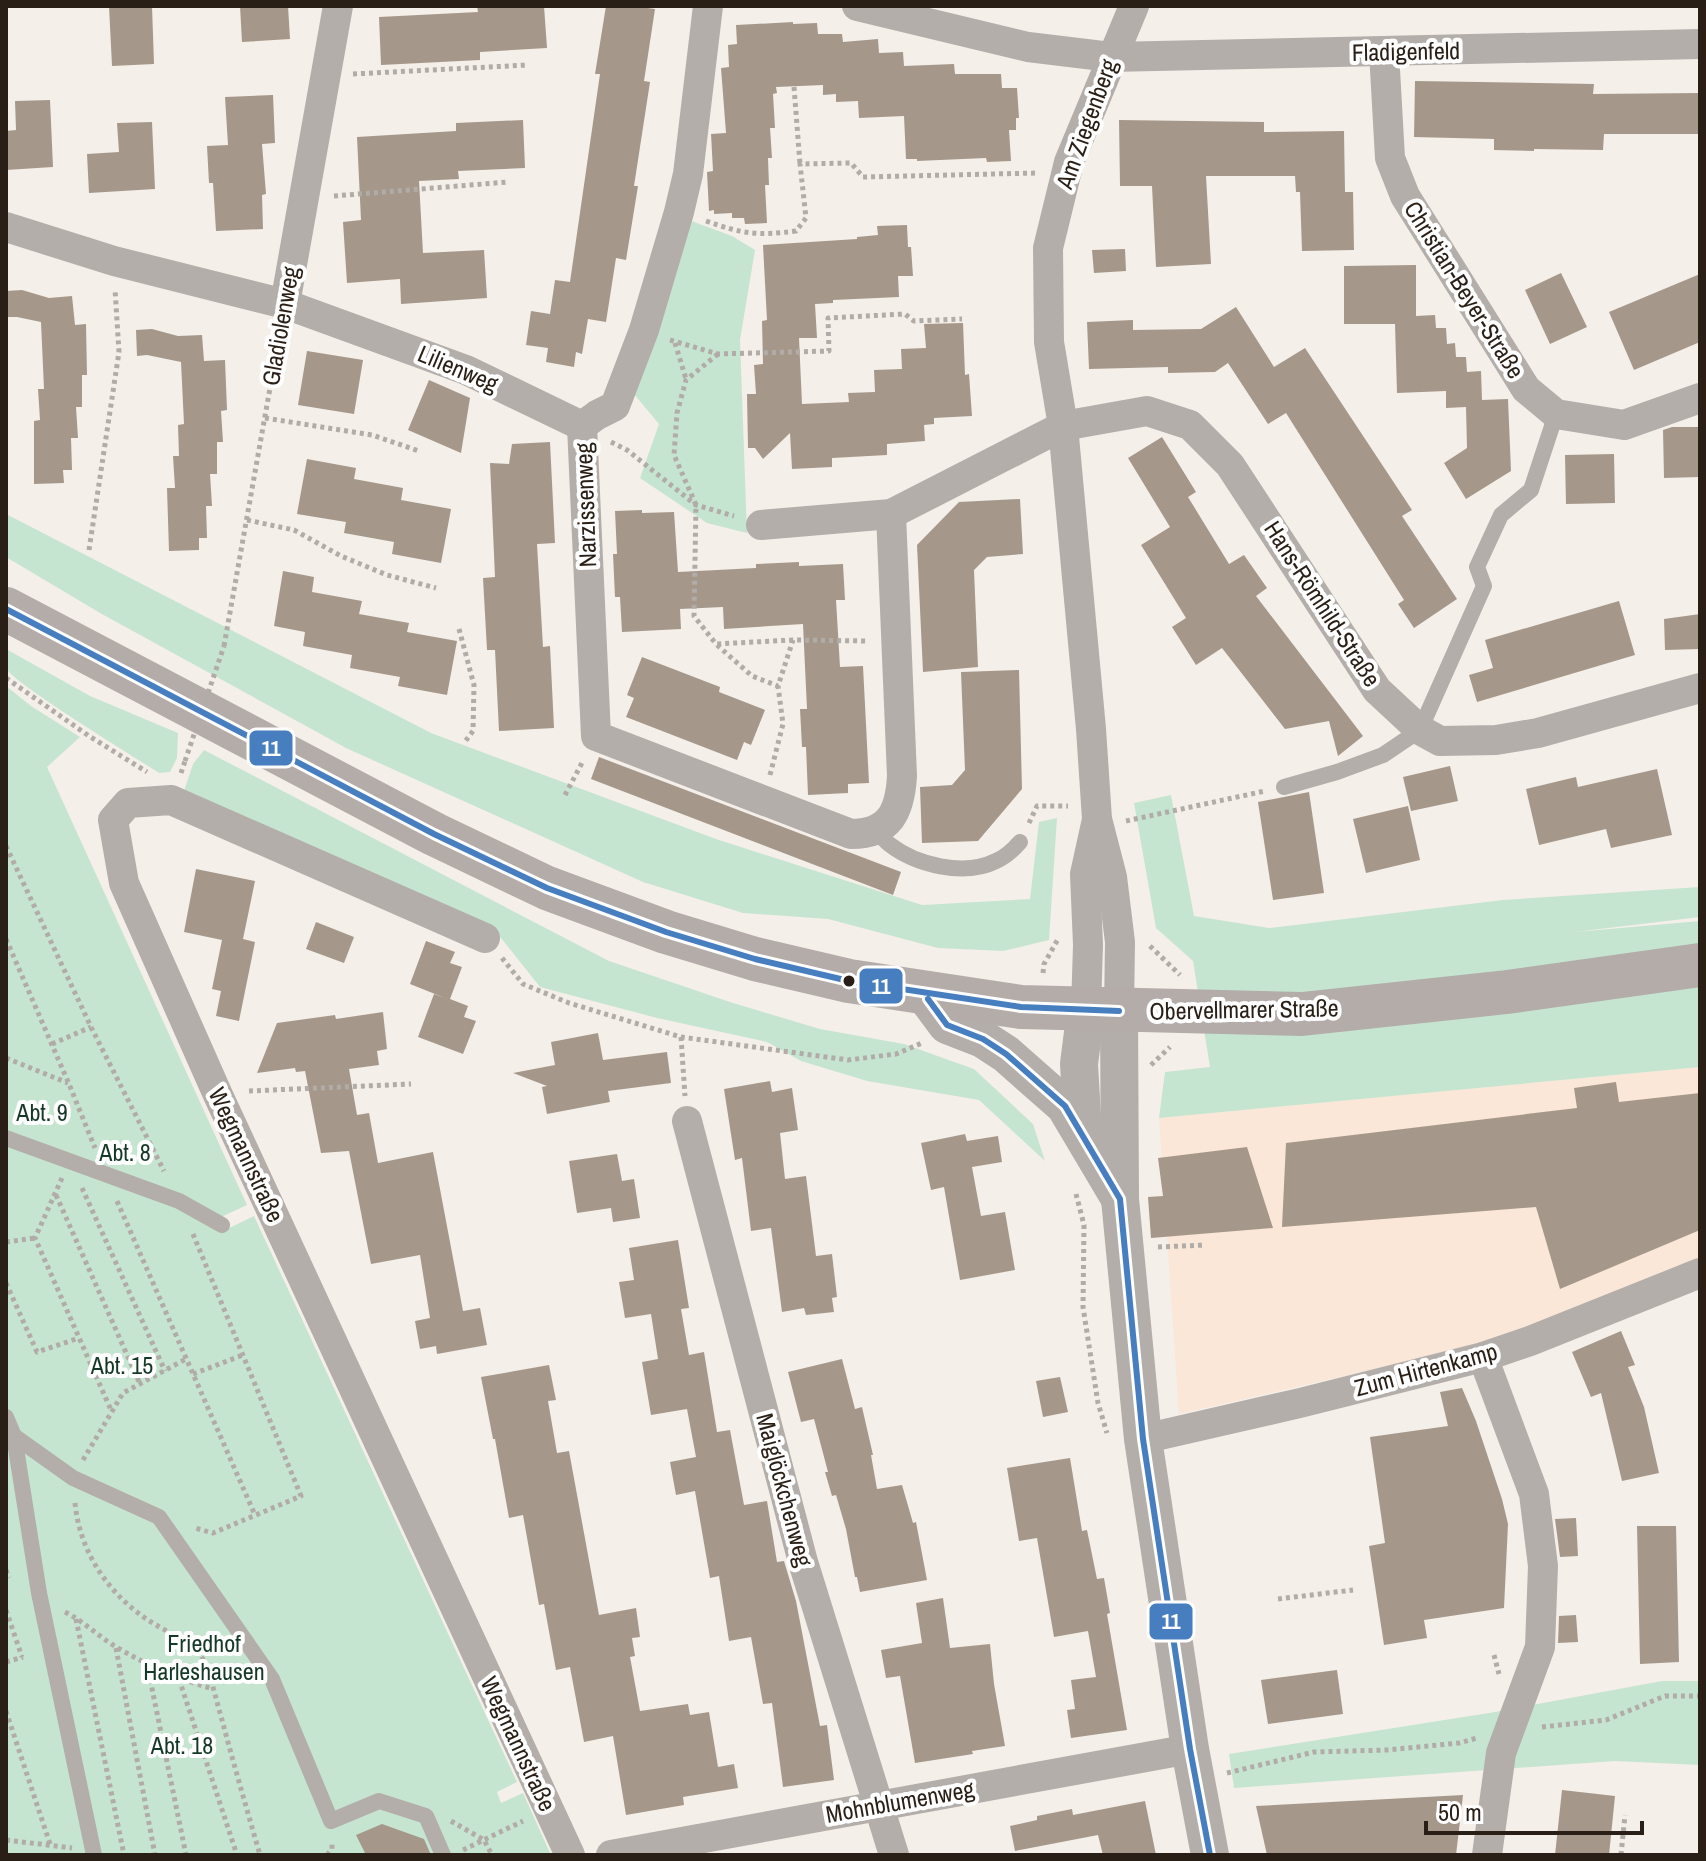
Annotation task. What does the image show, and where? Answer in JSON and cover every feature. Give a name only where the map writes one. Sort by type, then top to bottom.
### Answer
[{"type":"main road","name":"Obervellmarer Straße","points":[[6,609],[434,834],[547,888],[666,932],[755,959],[849,981],[1021,1007],[1302,1014],[1507,992],[1700,965]]},
{"type":"street","name":"Gladiolenweg","points":[[285,304],[338,6]]},
{"type":"street","name":"Narzissenweg","points":[[596,736],[582,426],[615,406],[644,330],[688,174],[708,6]]},
{"type":"street","points":[[857,6],[1028,47],[1111,57]]},
{"type":"street","name":"Am Ziegenberg","points":[[1103,1010],[1119,929],[1112,877],[1111,820],[1091,729],[1063,426],[1049,342],[1048,248],[1066,173],[1134,6]]},
{"type":"street","name":"Fladigenfeld","points":[[1111,57],[1700,44]]},
{"type":"street","name":"Christian-Beyer-Straße","points":[[1384,52],[1390,158],[1405,196],[1526,389],[1556,414]]},
{"type":"street","name":"Lilienweg","points":[[6,227],[114,261],[285,304],[466,370],[582,426]]},
{"type":"street","points":[[1556,414],[1624,425],[1700,398]]},
{"type":"street","name":"Hans-Römhild-Straße","points":[[1063,426],[1147,411],[1190,425],[1230,465],[1377,690],[1420,730],[1440,741],[1496,740],[1538,733],[1700,688]]},
{"type":"street","points":[[761,525],[891,514],[1063,426]]},
{"type":"street","points":[[596,736],[851,834],[876,830],[887,822],[897,810],[902,776],[891,514]]},
{"type":"street","name":"Wegmannstraße","points":[[485,938],[171,800],[128,803],[113,820],[124,883],[218,1095],[570,1855]]},
{"type":"street","points":[[924,994],[947,1025],[983,1039],[1006,1054],[1065,1106],[1120,1199]]},
{"type":"street","points":[[1083,1133],[1079,1064],[1103,1010]]},
{"type":"street","points":[[1103,1010],[1120,1199],[1126,1440],[1210,1855]]},
{"type":"street","name":"Maiglöckchenweg","points":[[687,1121],[803,1562],[894,1855]]},
{"type":"street","name":"Zum Hirtenkamp","points":[[1126,1440],[1300,1403],[1483,1357],[1700,1273]]},
{"type":"street","points":[[1483,1357],[1534,1494],[1543,1566],[1540,1647],[1501,1753],[1487,1855]]},
{"type":"street","name":"Mohnblumenweg","points":[[611,1855],[1164,1755],[1193,1765]]},
{"type":"lane","points":[[1284,787],[1383,755],[1420,730],[1484,586],[1477,567],[1501,515],[1531,490],[1556,414]]},
{"type":"lane","points":[[876,830],[888,843],[911,857],[958,869],[994,863],[1020,842]]},
{"type":"lane","points":[[6,1138],[179,1201],[222,1225]]},
{"type":"lane","points":[[6,1417],[14,1436],[36,1578],[87,1853]]},
{"type":"lane","points":[[14,1436],[73,1478],[159,1517],[272,1679],[331,1821],[379,1801],[426,1816],[443,1855]]},
{"type":"path","points":[[325,76],[528,65]]},
{"type":"path","points":[[679,212],[736,232],[765,235],[796,231],[806,218],[794,87]]},
{"type":"path","points":[[800,164],[851,163],[863,177],[1066,173]]},
{"type":"path","points":[[955,175],[955,183]]},
{"type":"path","points":[[305,198],[508,182]]},
{"type":"path","points":[[89,550],[119,352],[114,261]]},
{"type":"path","name":"Gladiolenweg","points":[[185,761],[224,646],[285,304]]},
{"type":"path","points":[[644,330],[718,354],[829,351],[828,318],[905,314],[914,321],[962,319]]},
{"type":"path","points":[[675,342],[686,380],[677,413],[674,455],[696,505],[694,616],[716,644],[752,676],[778,686]]},
{"type":"path","points":[[686,380],[718,354]]},
{"type":"path","points":[[265,418],[372,435],[419,451]]},
{"type":"path","points":[[582,426],[627,450],[696,505],[761,525]]},
{"type":"path","points":[[247,520],[294,530],[341,556],[387,575],[436,588]]},
{"type":"path","points":[[459,629],[474,685],[473,731],[464,743]]},
{"type":"path","points":[[716,644],[793,640],[896,641]]},
{"type":"path","points":[[763,800],[783,724],[778,686],[793,640]]},
{"type":"path","points":[[6,678],[89,736],[156,777]]},
{"type":"path","points":[[565,795],[596,736]]},
{"type":"path","points":[[1111,820],[1284,787]]},
{"type":"path","points":[[1020,842],[1037,806],[1068,806]]},
{"type":"path","points":[[485,938],[523,984],[569,1003],[681,1037],[848,1060],[896,1054],[924,1042]]},
{"type":"path","points":[[6,939],[255,1515]]},
{"type":"path","points":[[1044,964],[1054,948]]},
{"type":"path","points":[[52,1044],[91,1027]]},
{"type":"path","points":[[681,1037],[687,1121]]},
{"type":"path","points":[[6,1058],[69,1084]]},
{"type":"path","points":[[218,1095],[411,1084]]},
{"type":"path","points":[[69,1162],[35,1238],[112,1411]]},
{"type":"path","points":[[69,1162],[165,1371]]},
{"type":"path","points":[[1074,1184],[1084,1225],[1083,1307],[1098,1403],[1126,1440]]},
{"type":"path","points":[[55,1194],[140,1384]]},
{"type":"path","points":[[6,1242],[35,1238]]},
{"type":"path","points":[[1157,1247],[1206,1245]]},
{"type":"path","points":[[6,1283],[37,1352],[79,1338]]},
{"type":"path","points":[[193,1374],[243,1355]]},
{"type":"path","points":[[186,1359],[123,1393],[73,1478],[76,1517],[81,1537],[102,1578],[142,1615],[201,1654],[260,1855]]},
{"type":"path","points":[[190,1526],[213,1533],[301,1496]]},
{"type":"path","points":[[6,1570],[9,1578],[6,1578]]},
{"type":"path","points":[[36,1578],[54,1607],[76,1618],[116,1647],[178,1678],[213,1689]]},
{"type":"path","points":[[1278,1599],[1353,1590]]},
{"type":"path","points":[[6,1610],[22,1657]]},
{"type":"path","points":[[76,1618],[124,1855]]},
{"type":"path","points":[[116,1647],[155,1855]]},
{"type":"path","points":[[147,1663],[186,1855]]},
{"type":"path","points":[[178,1678],[237,1855]]},
{"type":"path","points":[[1193,1765],[1314,1752],[1387,1750],[1459,1743],[1510,1730],[1606,1720],[1665,1696],[1700,1696]]},
{"type":"path","points":[[6,1711],[50,1844]]},
{"type":"path","points":[[1621,1855],[1625,1815]]},
{"type":"path","points":[[462,1850],[535,1816]]},
{"type":"path","points":[[6,1830],[8,1840],[70,1847],[87,1853]]},
{"type":"path","points":[[484,1840],[492,1855]]},
{"type":"shaded area","points":[[1700,1067],[1700,1259],[1522,1335],[1179,1414],[1159,1118]]},
{"type":"green space","points":[[686,219],[732,236],[755,250],[740,340],[747,533],[707,523],[640,478],[659,424],[634,394]]},
{"type":"green space","points":[[6,514],[431,733],[716,839],[922,905],[1030,899],[1039,822],[1057,818],[1049,940],[1003,951],[938,948],[828,919],[743,913],[643,882],[346,748],[100,613],[6,557]]},
{"type":"green space","points":[[6,649],[90,696],[178,733],[177,758],[170,772],[159,773],[13,676],[6,668]]},
{"type":"green space","name":"Friedhof Harleshausen","points":[[6,686],[80,737],[47,767],[247,1205],[219,1218],[225,1230],[254,1216],[517,1782],[497,1792],[501,1803],[523,1793],[551,1855],[6,1855]]},
{"type":"green space","points":[[204,750],[609,961],[820,1029],[904,1044],[974,1069],[1033,1124],[1045,1161],[979,1100],[867,1081],[801,1061],[767,1042],[657,1018],[540,987],[497,933],[184,791],[193,764]]},
{"type":"green space","points":[[1171,795],[1194,916],[1269,928],[1503,900],[1700,887],[1700,917],[1575,932],[1700,921],[1700,1067],[1159,1118],[1165,1072],[1210,1067],[1193,961],[1156,928],[1134,803]]},
{"type":"green space","points":[[1662,1681],[1700,1681],[1700,1765],[1615,1761],[1234,1788],[1229,1754],[1489,1713]]},
{"type":"building","points":[[109,6],[152,6],[154,64],[112,66]]},
{"type":"building","points":[[240,6],[288,6],[290,39],[242,42]]},
{"type":"building","points":[[477,6],[544,6],[547,48],[480,52],[480,60],[381,65],[379,17],[478,12]]},
{"type":"building","points":[[606,6],[655,9],[644,81],[650,82],[626,260],[616,258],[606,322],[588,319],[582,354],[576,352],[574,367],[546,362],[548,348],[526,345],[531,311],[550,314],[555,280],[570,282],[600,74],[595,74]]},
{"type":"building","points":[[817,23],[818,34],[842,34],[843,42],[878,39],[879,53],[903,52],[904,66],[954,64],[955,74],[1001,74],[1002,88],[1017,88],[1019,118],[1016,118],[1016,130],[1009,130],[1011,161],[987,162],[986,158],[906,159],[904,116],[859,118],[858,101],[836,102],[836,94],[823,95],[823,85],[776,87],[777,93],[773,94],[775,128],[770,128],[772,158],[768,158],[769,185],[765,185],[767,223],[745,224],[744,218],[732,218],[732,213],[714,214],[714,210],[709,211],[707,172],[713,171],[711,134],[726,133],[721,68],[729,67],[728,45],[737,44],[736,25]]},
{"type":"building","points":[[1415,81],[1594,84],[1593,94],[1700,93],[1700,134],[1604,134],[1603,150],[1534,151],[1494,150],[1494,139],[1414,137]]},
{"type":"building","points":[[273,95],[275,143],[262,144],[266,194],[262,195],[263,229],[216,231],[207,146],[228,145],[225,97]]},
{"type":"building","points":[[50,100],[53,167],[6,170],[6,131],[16,130],[15,101]]},
{"type":"building","points":[[523,120],[525,168],[458,171],[459,179],[419,181],[423,253],[484,250],[487,298],[401,304],[400,279],[347,283],[343,222],[361,220],[357,137],[456,131],[456,123]]},
{"type":"building","points":[[1119,120],[1264,122],[1264,132],[1344,131],[1345,192],[1353,192],[1354,250],[1302,251],[1300,192],[1296,192],[1295,176],[1206,176],[1211,264],[1156,267],[1152,186],[1120,186]]},
{"type":"building","points":[[152,122],[155,189],[89,193],[87,154],[119,152],[117,123]]},
{"type":"building","points":[[907,225],[913,276],[898,276],[899,297],[833,300],[833,303],[815,304],[817,338],[799,338],[802,404],[849,402],[848,393],[875,392],[874,370],[902,369],[901,349],[926,348],[924,324],[963,323],[965,375],[969,374],[972,416],[934,418],[934,424],[924,425],[925,441],[887,444],[887,455],[832,458],[832,467],[792,469],[790,433],[763,459],[755,448],[748,448],[747,394],[756,394],[754,365],[763,364],[762,321],[767,320],[763,245],[857,239],[878,235],[877,226]]},
{"type":"building","points":[[1125,249],[1126,271],[1094,273],[1092,250]]},
{"type":"building","points":[[1416,265],[1416,316],[1435,315],[1436,328],[1446,328],[1447,344],[1455,343],[1456,357],[1466,357],[1467,372],[1481,371],[1482,400],[1508,399],[1511,471],[1466,499],[1444,463],[1467,448],[1466,407],[1446,408],[1446,391],[1397,393],[1395,324],[1344,324],[1344,266]]},
{"type":"building","points":[[1561,273],[1587,327],[1550,344],[1525,290]]},
{"type":"building","points":[[1700,274],[1700,342],[1634,370],[1609,312]]},
{"type":"building","points":[[22,290],[49,298],[72,296],[75,325],[86,324],[87,375],[82,375],[82,407],[76,407],[78,438],[71,438],[72,470],[63,470],[64,483],[34,484],[34,421],[40,420],[38,389],[44,389],[41,322],[7,317],[6,291]]},
{"type":"building","points":[[1236,307],[1274,367],[1305,348],[1412,510],[1402,516],[1457,599],[1414,628],[1398,604],[1404,600],[1286,413],[1268,424],[1228,363],[1215,372],[1168,373],[1168,367],[1089,369],[1087,322],[1133,320],[1133,330],[1201,329]]},
{"type":"building","points":[[152,329],[178,336],[202,335],[204,361],[225,360],[227,410],[221,411],[223,442],[217,442],[217,474],[210,474],[212,506],[206,506],[207,538],[199,538],[199,550],[169,551],[167,488],[175,488],[173,456],[179,456],[178,425],[184,424],[181,362],[137,356],[136,330]]},
{"type":"building","points":[[307,351],[363,360],[354,414],[298,405]]},
{"type":"building","points":[[429,380],[470,398],[461,453],[408,430]]},
{"type":"building","points":[[1700,427],[1700,477],[1664,478],[1663,430]]},
{"type":"building","points":[[1162,437],[1196,492],[1188,497],[1229,564],[1244,555],[1267,588],[1256,596],[1363,736],[1338,756],[1329,721],[1285,729],[1222,648],[1196,665],[1172,627],[1186,618],[1141,545],[1170,527],[1128,458]]},
{"type":"building","points":[[550,442],[555,543],[537,544],[543,647],[550,646],[554,728],[499,731],[495,650],[487,650],[483,578],[495,577],[490,463],[509,464],[512,444]]},
{"type":"building","points":[[1614,454],[1615,503],[1566,504],[1565,455]]},
{"type":"building","points":[[307,459],[356,468],[354,479],[403,488],[401,500],[451,509],[441,563],[392,554],[394,542],[344,533],[346,522],[297,514]]},
{"type":"building","points":[[1020,499],[1023,554],[987,557],[974,570],[978,667],[923,672],[917,545],[959,502]]},
{"type":"building","points":[[642,510],[642,513],[674,512],[678,572],[756,568],[756,564],[843,564],[845,600],[836,600],[840,667],[863,666],[869,783],[848,784],[848,793],[808,795],[806,747],[802,747],[800,709],[807,709],[803,624],[724,629],[723,607],[680,609],[681,629],[622,632],[620,597],[615,597],[615,511]]},
{"type":"building","points":[[283,571],[314,577],[312,592],[362,601],[359,614],[409,623],[407,632],[457,641],[447,695],[398,686],[400,677],[350,668],[352,655],[303,646],[305,632],[274,626]]},
{"type":"building","points":[[1619,601],[1635,655],[1477,702],[1469,675],[1493,668],[1485,640]]},
{"type":"building","points":[[1700,614],[1700,649],[1665,650],[1664,619]]},
{"type":"building","points":[[642,657],[720,687],[719,692],[765,710],[751,745],[744,742],[737,760],[626,717],[634,698],[627,695]]},
{"type":"building","points":[[1019,670],[1022,789],[978,841],[922,843],[920,787],[952,785],[965,770],[961,672]]},
{"type":"building","points":[[599,757],[901,872],[893,895],[591,779]]},
{"type":"building","points":[[1450,766],[1458,801],[1411,811],[1403,777]]},
{"type":"building","points":[[1657,769],[1672,835],[1611,848],[1606,829],[1539,845],[1526,789],[1576,777],[1578,787]]},
{"type":"building","points":[[1309,792],[1324,893],[1273,900],[1258,802]]},
{"type":"building","points":[[1408,806],[1420,860],[1366,873],[1353,819]]},
{"type":"building","points":[[196,869],[255,881],[243,939],[255,942],[239,1021],[216,1016],[221,991],[212,989],[222,940],[184,932]]},
{"type":"building","points":[[316,922],[354,937],[344,963],[306,949]]},
{"type":"building","points":[[426,941],[455,952],[450,963],[462,967],[450,999],[468,1006],[464,1017],[476,1021],[463,1054],[418,1037],[434,994],[445,998],[410,984]]},
{"type":"building","points":[[383,1012],[387,1049],[377,1051],[379,1065],[349,1069],[357,1115],[369,1113],[378,1163],[433,1152],[463,1311],[480,1308],[487,1345],[437,1354],[436,1346],[420,1349],[415,1321],[430,1318],[420,1255],[371,1264],[349,1151],[321,1153],[305,1071],[296,1072],[295,1068],[257,1073],[277,1023]]},
{"type":"building","points":[[598,1033],[603,1060],[667,1052],[671,1083],[608,1091],[610,1102],[547,1114],[542,1087],[547,1086],[513,1073],[555,1065],[551,1042]]},
{"type":"building","points":[[770,1081],[772,1092],[792,1088],[798,1130],[780,1133],[785,1179],[806,1176],[816,1256],[832,1254],[837,1297],[832,1298],[834,1312],[806,1315],[804,1308],[782,1312],[771,1228],[751,1231],[742,1158],[735,1160],[724,1089]]},
{"type":"building","points":[[1616,1082],[1619,1102],[1700,1093],[1700,1230],[1560,1289],[1536,1207],[1282,1227],[1286,1143],[1577,1108],[1574,1088]]},
{"type":"building","points":[[965,1134],[967,1141],[998,1136],[1002,1162],[972,1167],[981,1216],[1005,1212],[1015,1270],[960,1280],[944,1187],[931,1190],[921,1143]]},
{"type":"building","points":[[1247,1147],[1273,1228],[1151,1238],[1148,1197],[1163,1196],[1158,1158]]},
{"type":"building","points":[[617,1154],[622,1181],[634,1179],[640,1218],[613,1222],[611,1208],[577,1213],[569,1161]]},
{"type":"building","points":[[678,1240],[689,1308],[681,1309],[689,1355],[704,1352],[717,1432],[730,1430],[744,1505],[767,1501],[777,1562],[784,1561],[796,1601],[820,1726],[827,1725],[834,1780],[783,1787],[772,1703],[763,1704],[751,1637],[729,1641],[719,1576],[710,1578],[695,1491],[676,1495],[670,1462],[696,1457],[687,1409],[651,1415],[642,1362],[658,1359],[651,1314],[625,1318],[619,1282],[634,1280],[629,1248]]},
{"type":"building","points":[[1621,1331],[1635,1365],[1628,1367],[1644,1407],[1659,1473],[1622,1481],[1601,1393],[1591,1397],[1572,1352]]},
{"type":"building","points":[[842,1359],[855,1409],[862,1407],[877,1489],[902,1485],[913,1523],[916,1522],[927,1580],[860,1592],[846,1529],[825,1472],[828,1472],[814,1419],[801,1422],[788,1372]]},
{"type":"building","points":[[549,1365],[556,1400],[548,1401],[557,1453],[569,1451],[599,1615],[636,1608],[640,1637],[632,1638],[635,1656],[630,1657],[640,1711],[688,1704],[690,1715],[709,1712],[718,1767],[734,1764],[738,1788],[683,1797],[684,1805],[626,1815],[613,1736],[584,1742],[570,1667],[556,1670],[544,1604],[539,1605],[523,1515],[509,1518],[481,1377]]},
{"type":"building","points":[[1060,1377],[1068,1412],[1043,1417],[1036,1381]]},
{"type":"building","points":[[1462,1388],[1476,1421],[1508,1524],[1504,1608],[1424,1620],[1427,1638],[1384,1645],[1369,1546],[1385,1543],[1370,1437],[1448,1426],[1440,1392]]},
{"type":"building","points":[[1070,1458],[1082,1531],[1087,1530],[1097,1579],[1104,1578],[1110,1613],[1107,1614],[1127,1730],[1071,1738],[1067,1710],[1075,1709],[1071,1680],[1096,1677],[1088,1631],[1054,1637],[1037,1538],[1019,1541],[1007,1468]]},
{"type":"building","points":[[1576,1518],[1578,1556],[1560,1557],[1555,1519]]},
{"type":"building","points":[[1637,1526],[1676,1526],[1679,1662],[1640,1664]]},
{"type":"building","points":[[943,1598],[950,1648],[990,1644],[1005,1746],[915,1763],[900,1676],[886,1678],[881,1650],[922,1643],[916,1603]]},
{"type":"building","points":[[1576,1615],[1578,1642],[1558,1643],[1559,1616]]},
{"type":"building","points":[[1337,1670],[1343,1714],[1268,1724],[1261,1680]]},
{"type":"building","points":[[1562,1790],[1615,1796],[1609,1855],[1555,1855]]},
{"type":"building","points":[[1463,1795],[1456,1855],[1267,1855],[1256,1806]]},
{"type":"building","points":[[1145,1801],[1156,1855],[1103,1855],[1098,1835],[1015,1851],[1010,1826],[1037,1820],[1037,1816],[1072,1809],[1073,1815]]},
{"type":"building","points":[[382,1824],[424,1839],[431,1855],[366,1855],[356,1835]]},
{"type":"transit line","name":"11","points":[[6,609],[434,834],[547,888],[666,932],[755,959],[849,981],[1021,1007],[1119,1011]]},
{"type":"transit line","name":"11","points":[[928,999],[947,1025],[983,1039],[1006,1054],[1065,1106],[1120,1199],[1143,1439],[1190,1749],[1210,1855]]},
{"type":"park label","name":"Abt. 9","points":[[42,1113]]},
{"type":"park label","name":"Abt. 8","points":[[125,1153]]},
{"type":"park label","name":"Abt. 15","points":[[122,1366]]},
{"type":"park label","name":"Abt. 18","points":[[182,1746]]}]
